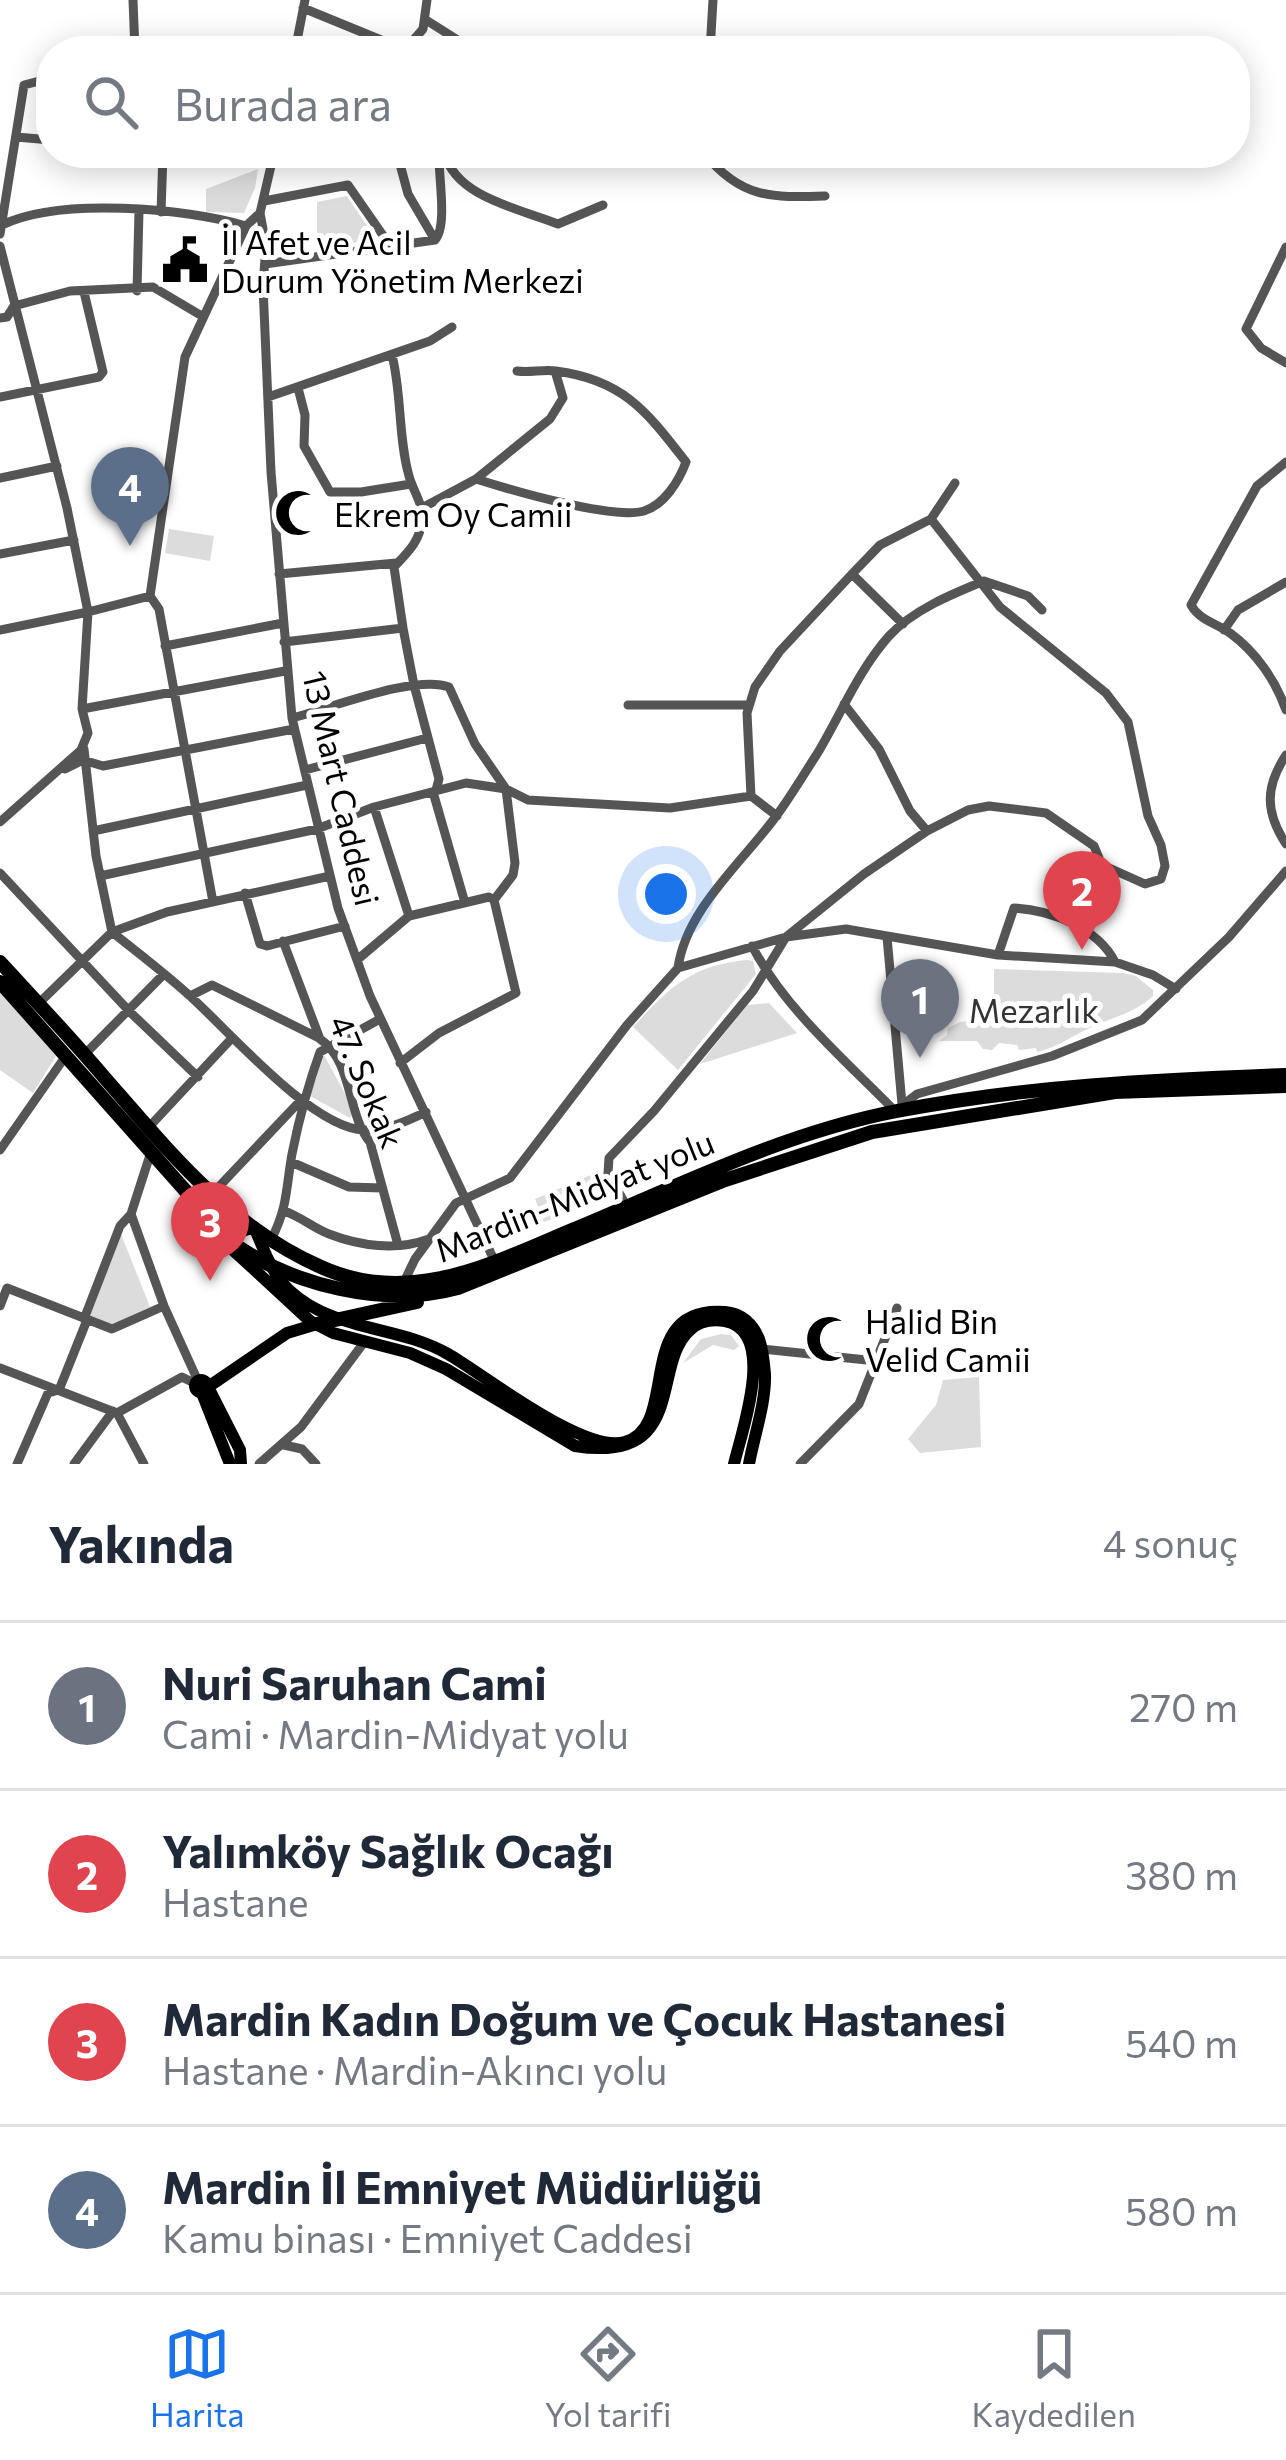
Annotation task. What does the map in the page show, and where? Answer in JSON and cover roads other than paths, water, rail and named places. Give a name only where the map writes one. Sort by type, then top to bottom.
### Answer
[{"type":"highway","name":"Mardin-Midyat yolu","points":[[0,962],[211,1196],[320,1267],[365,1282],[402,1286],[449,1278],[495,1262],[773,1146],[898,1107],[1114,1082],[1286,1075]]},
{"type":"highway","name":"Mardin-Midyat yolu","points":[[0,982],[228,1241],[268,1263],[338,1288],[379,1295],[430,1296],[458,1288],[725,1180],[872,1132],[1115,1092],[1286,1086]]},
{"type":"highway","points":[[317,1324],[430,1296]]},
{"type":"main road","points":[[734,1464],[754,1366],[747,1334],[729,1322],[706,1321],[688,1331],[678,1346],[655,1430],[633,1450],[615,1455],[575,1446],[446,1369],[410,1353],[333,1333],[317,1324],[228,1241],[238,1230],[254,1227],[268,1263],[289,1289],[334,1319],[442,1351],[548,1416],[592,1439],[618,1445],[634,1440],[646,1424],[656,1400],[666,1344],[690,1319],[706,1313],[736,1314],[748,1322],[762,1349],[765,1382],[748,1464]]},
{"type":"main road","points":[[200,1387],[287,1333],[317,1324]]},
{"type":"main road","points":[[200,1387],[230,1464]]},
{"type":"main road","points":[[200,1387],[240,1450],[242,1464]]},
{"type":"street","points":[[133,0],[134,36]]},
{"type":"street","points":[[417,36],[426,20],[427,0]]},
{"type":"street","points":[[711,36],[713,0]]},
{"type":"street","points":[[298,36],[304,4],[368,36]]},
{"type":"street","points":[[426,20],[451,36]]},
{"type":"street","points":[[1,227],[24,85],[36,81]]},
{"type":"street","points":[[16,137],[36,139]]},
{"type":"street","points":[[160,212],[162,168]]},
{"type":"street","name":"13 Mart Caddesi","points":[[271,168],[262,207],[262,286],[285,671],[293,723],[317,829],[357,960],[400,1063],[495,1262]]},
{"type":"street","points":[[401,168],[408,194],[435,240]]},
{"type":"street","points":[[265,264],[435,240],[444,222],[440,168]]},
{"type":"street","points":[[449,168],[455,178],[479,193],[558,224],[603,205]]},
{"type":"street","points":[[719,168],[740,188],[757,194],[825,196]]},
{"type":"street","points":[[213,902],[159,609],[150,596],[184,357],[246,226],[262,207],[348,185],[388,244]]},
{"type":"street","points":[[1,227],[25,214],[62,209],[160,212],[246,226]]},
{"type":"street","points":[[137,291],[139,212]]},
{"type":"street","points":[[0,246],[57,466],[88,615],[82,709],[88,734],[81,750],[0,821]]},
{"type":"street","points":[[1286,247],[1246,329],[1261,348],[1286,363]]},
{"type":"street","points":[[0,318],[14,306],[70,291],[153,287],[202,316]]},
{"type":"street","points":[[0,398],[92,380],[104,372],[84,292]]},
{"type":"street","points":[[268,397],[430,341],[452,327]]},
{"type":"street","points":[[279,574],[396,563],[408,555],[417,539],[422,508],[411,484],[392,355]]},
{"type":"street","points":[[422,508],[476,479],[550,419],[562,398],[554,370]]},
{"type":"street","points":[[476,479],[620,514],[647,511],[680,478],[686,463],[636,402],[600,381],[554,370],[517,371]]},
{"type":"street","points":[[298,388],[305,416],[304,446],[330,492],[411,484]]},
{"type":"street","points":[[1286,462],[1257,486],[1191,605],[1196,615],[1224,630],[1269,675],[1286,710]]},
{"type":"street","points":[[0,478],[57,466]]},
{"type":"street","points":[[777,816],[752,796],[746,750],[755,687],[780,651],[880,545],[931,518],[955,483]]},
{"type":"street","points":[[931,518],[1000,607],[1106,693],[1129,722],[1148,816],[1165,866],[1161,879],[1145,884],[1098,863]]},
{"type":"street","points":[[0,554],[74,540]]},
{"type":"street","points":[[396,563],[414,685],[439,779],[434,791],[465,903]]},
{"type":"street","points":[[852,574],[903,624]]},
{"type":"street","points":[[1224,630],[1238,610],[1286,582]]},
{"type":"street","points":[[678,968],[681,946],[715,892],[777,816],[857,678],[903,624],[979,583],[999,584],[1028,596],[1042,610]]},
{"type":"street","points":[[0,630],[88,615],[150,596]]},
{"type":"street","points":[[165,646],[283,623]]},
{"type":"street","points":[[284,642],[403,628]]},
{"type":"street","points":[[82,709],[285,671]]},
{"type":"street","points":[[50,778],[83,760],[103,766],[184,751],[414,685],[442,683],[449,687],[476,744],[506,789],[515,863],[513,875],[494,900]]},
{"type":"street","points":[[844,704],[879,749],[910,811],[926,831]]},
{"type":"street","points":[[628,705],[749,705]]},
{"type":"street","points":[[305,770],[427,738]]},
{"type":"street","points":[[85,741],[83,760],[93,831],[112,932],[304,1101],[360,1131],[402,1124],[426,1112]]},
{"type":"street","points":[[1286,755],[1270,783],[1268,800],[1286,844]]},
{"type":"street","points":[[100,876],[317,829],[374,807],[466,783],[506,789],[528,800],[670,808],[752,796]]},
{"type":"street","points":[[93,831],[307,784]]},
{"type":"street","points":[[374,807],[410,916]]},
{"type":"street","points":[[627,1207],[608,1173],[609,1158],[654,1112],[766,973],[786,937],[926,831],[968,810],[1016,807],[1046,813],[1094,846],[1098,863],[1082,929]]},
{"type":"street","points":[[898,1107],[917,1094],[1052,1056],[1142,1020],[1229,937],[1286,871]]},
{"type":"street","points":[[0,873],[198,1077]]},
{"type":"street","points":[[38,1004],[112,932],[167,912],[330,876]]},
{"type":"street","points":[[245,893],[260,944],[345,926]]},
{"type":"street","points":[[357,960],[410,916],[494,900]]},
{"type":"street","points":[[400,1063],[464,1017],[516,993],[494,900]]},
{"type":"street","points":[[998,955],[1014,908],[1069,921],[1102,943],[1115,962]]},
{"type":"street","points":[[402,1286],[456,1203],[510,1178],[627,1025],[678,968],[786,937],[846,929],[998,955],[1115,962],[1176,989]]},
{"type":"street","points":[[887,937],[898,1107]]},
{"type":"street","name":"47. Sokak","points":[[283,941],[352,1094],[398,1245]]},
{"type":"street","points":[[752,946],[790,1004],[898,1107]]},
{"type":"street","points":[[85,1054],[163,975]]},
{"type":"street","points":[[190,996],[212,985],[325,1042]]},
{"type":"street","points":[[272,1238],[284,1211],[305,1091],[320,1052],[325,1042],[380,1019]]},
{"type":"street","points":[[148,1127],[232,1038]]},
{"type":"street","points":[[0,1150],[65,1058]]},
{"type":"street","points":[[211,1196],[304,1101]]},
{"type":"street","points":[[59,1390],[150,1155]]},
{"type":"street","points":[[291,1162],[349,1186],[382,1188]]},
{"type":"street","points":[[284,1211],[329,1234],[372,1245],[429,1239]]},
{"type":"street","points":[[131,1214],[200,1387]]},
{"type":"street","points":[[0,1306],[7,1288],[112,1329],[164,1306]]},
{"type":"street","points":[[800,1464],[859,1404],[897,1308]]},
{"type":"street","points":[[259,1464],[284,1444],[365,1341]]},
{"type":"street","points":[[762,1349],[876,1361]]},
{"type":"street","points":[[0,1368],[115,1412],[144,1464]]},
{"type":"street","points":[[74,1464],[115,1412],[182,1378],[200,1387]]},
{"type":"street","points":[[22,1462],[48,1393],[59,1390]]},
{"type":"street","points":[[284,1444],[302,1449],[316,1464]]},
{"type":"place","name":"İl Afet ve Acil Durum Yönetim Merkezi","points":[[185,260]]},
{"type":"place","name":"Ekrem Oy Camii","points":[[298,513]]},
{"type":"place","name":"Mardin İl Emniyet Müdürlüğü","points":[[130,546]]},
{"type":"place","name":"Yalımköy Sağlık Ocağı","points":[[1082,950]]},
{"type":"place","name":"Nuri Saruhan Cami","points":[[920,1058]]},
{"type":"place","name":"Mardin Kadın Doğum ve Çocuk Hastanesi","points":[[210,1281]]},
{"type":"place","name":"Halid Bin Velid Camii","points":[[829,1339]]},
{"type":"park label","name":"Mezarlık","points":[[1034,1009]]}]
